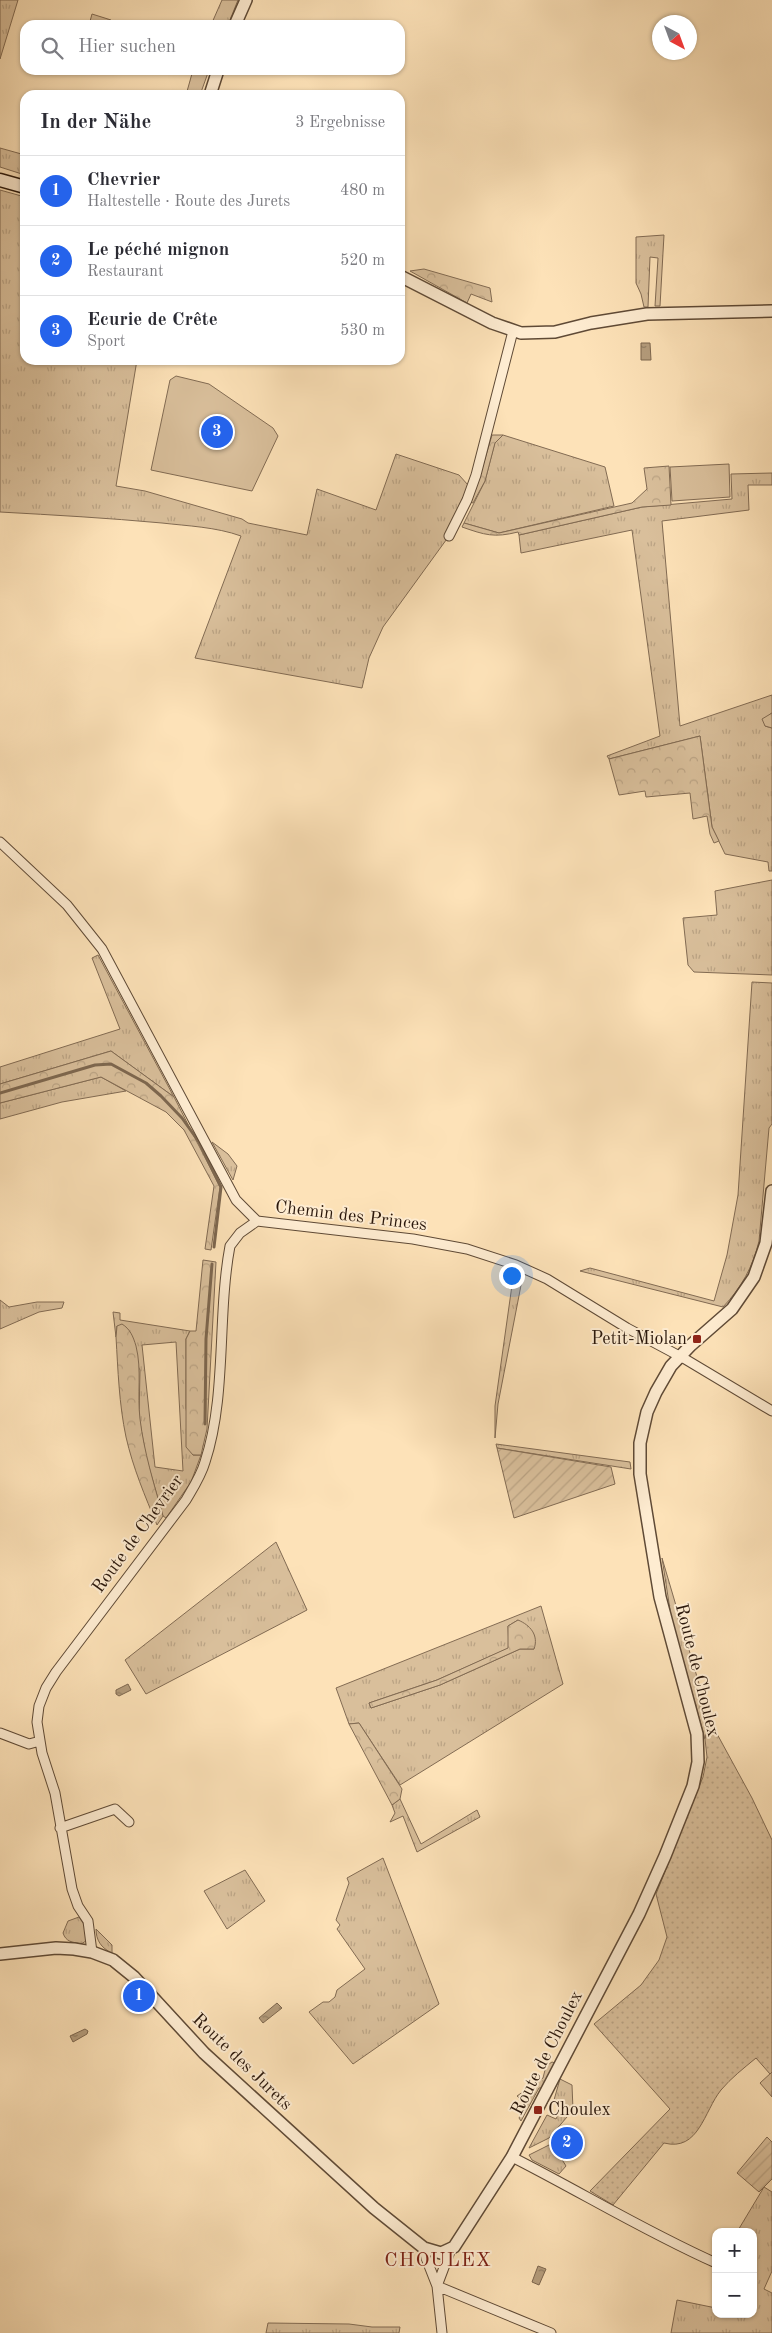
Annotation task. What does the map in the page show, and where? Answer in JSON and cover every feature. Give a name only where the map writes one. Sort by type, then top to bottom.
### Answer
[{"type":"main road","points":[[0,180],[20,186]]},
{"type":"street","points":[[238,20],[246,0]]},
{"type":"street","points":[[212,90],[216,75]]},
{"type":"street","points":[[405,279],[492,323],[513,331],[529,334],[555,332],[591,323],[647,314],[772,312]]},
{"type":"street","points":[[448,536],[467,500],[479,465],[513,331]]},
{"type":"street","name":"Chemin des Princes","points":[[0,842],[67,905],[102,949],[236,1200],[257,1221],[412,1239],[467,1249],[504,1260],[547,1279],[627,1328],[772,1410]]},
{"type":"street","name":"Route de Choulex","points":[[446,2251],[512,2157],[639,1914],[665,1856],[696,1777],[699,1753],[697,1734],[662,1605],[640,1463],[640,1443],[648,1412],[665,1375],[679,1356],[732,1309],[754,1277],[766,1243],[772,1191]]},
{"type":"street","name":"Route de Chevrier","points":[[92,1952],[88,1921],[78,1906],[72,1889],[55,1793],[40,1741],[37,1722],[39,1706],[46,1688],[186,1500],[205,1464],[215,1413],[230,1246],[240,1232],[257,1221]]},
{"type":"street","points":[[0,1733],[29,1744],[40,1741]]},
{"type":"street","points":[[60,1828],[114,1809],[129,1822]]},
{"type":"street","name":"Route des Jurets","points":[[0,1954],[56,1948],[92,1952],[113,1960],[127,1971],[204,2053],[351,2188],[424,2248],[446,2251]]},
{"type":"street","points":[[512,2157],[583,2193],[644,2229],[712,2261]]},
{"type":"street","points":[[424,2248],[437,2286],[442,2333]]},
{"type":"street","points":[[437,2286],[446,2251]]},
{"type":"street","points":[[437,2286],[551,2333]]},
{"type":"green space","points":[[0,0],[18,0],[0,59]]},
{"type":"green space","points":[[222,0],[238,0],[230,20],[213,20]]},
{"type":"green space","points":[[92,14],[111,20],[90,20]]},
{"type":"green space","points":[[192,75],[207,75],[202,90],[187,90]]},
{"type":"green space","points":[[0,148],[20,154],[20,173],[0,167]]},
{"type":"green space","points":[[0,190],[20,196],[20,365],[136,365],[116,486],[145,491],[242,519],[248,523],[307,535],[317,489],[376,510],[396,454],[459,475],[468,485],[449,536],[383,627],[369,658],[362,688],[195,658],[241,536],[212,529],[162,523],[0,512]]},
{"type":"green space","points":[[664,235],[660,306],[655,306],[658,258],[650,257],[648,307],[644,307],[636,283],[636,237]]},
{"type":"green space","points":[[424,269],[490,288],[492,302],[471,294],[467,303],[410,271]]},
{"type":"green space","points":[[176,376],[209,384],[273,428],[278,436],[252,491],[151,470],[170,380]]},
{"type":"green space","points":[[492,435],[503,435],[495,443],[485,481],[473,503],[470,502]]},
{"type":"green space","points":[[503,435],[605,467],[614,506],[499,533],[464,523],[485,481],[495,442]]},
{"type":"green space","points":[[729,464],[730,497],[672,501],[670,467]]},
{"type":"green space","points":[[669,466],[671,505],[642,507],[519,535],[518,532],[490,535],[462,527],[464,523],[499,533],[632,503],[647,489],[644,468]]},
{"type":"green space","points":[[772,473],[772,485],[748,485],[749,510],[662,521],[680,726],[772,695],[772,713],[769,715],[765,726],[772,728],[772,871],[769,871],[768,862],[725,854],[712,827],[700,736],[609,759],[607,756],[660,736],[632,530],[521,553],[519,535],[642,507],[732,499],[731,474]]},
{"type":"green space","points":[[772,713],[772,728],[765,726],[762,719]]},
{"type":"green space","points":[[700,736],[712,827],[719,841],[714,843],[710,834],[707,816],[693,819],[690,793],[646,797],[645,791],[619,795],[609,759]]},
{"type":"green space","points":[[772,880],[772,975],[694,972],[688,965],[683,918],[717,915],[715,891]]},
{"type":"green space","points":[[98,955],[174,1097],[111,1051],[0,1084],[0,1067],[120,1029],[92,958]]},
{"type":"green space","points":[[752,982],[772,983],[772,1124],[769,1128],[759,1241],[745,1277],[723,1307],[580,1271],[590,1268],[714,1301],[727,1255],[738,1195]]},
{"type":"green space","points":[[111,1051],[174,1097],[220,1187],[211,1250],[205,1249],[214,1186],[184,1130],[166,1112],[101,1077],[0,1103],[0,1084]]},
{"type":"green space","points":[[101,1077],[126,1091],[62,1102],[0,1119],[0,1103]]},
{"type":"green space","points":[[212,1142],[228,1154],[237,1166],[233,1180]]},
{"type":"green space","points":[[203,1260],[216,1262],[207,1429],[201,1455],[193,1455],[186,1447],[186,1339],[190,1331],[196,1331]]},
{"type":"green space","points":[[514,1271],[523,1275],[498,1404],[495,1438],[495,1406]]},
{"type":"green space","points":[[0,1300],[9,1307],[37,1302],[64,1302],[62,1308],[39,1312],[0,1329]]},
{"type":"green space","points":[[113,1312],[120,1313],[120,1320],[190,1331],[186,1339],[186,1408],[193,1455],[201,1455],[191,1482],[166,1518],[163,1516],[146,1457],[139,1417],[140,1370],[117,1326],[116,1337]],"holes":[[[176,1342],[183,1471],[155,1467],[142,1345]]]},
{"type":"green space","points":[[122,1324],[132,1336],[138,1355],[139,1410],[144,1444],[163,1516],[157,1525],[136,1471],[124,1425],[119,1387],[116,1337],[117,1326]]},
{"type":"green space","points":[[496,1444],[630,1462],[631,1469],[497,1448]]},
{"type":"green space","points":[[497,1448],[611,1467],[615,1484],[514,1518]]},
{"type":"green space","points":[[276,1542],[307,1610],[146,1694],[125,1660]]},
{"type":"green space","points":[[662,1558],[710,1721],[705,1739],[671,1616]]},
{"type":"green space","points":[[541,1606],[563,1684],[400,1785],[359,1723],[349,1724],[336,1688]],"holes":[[[518,1620],[534,1649],[520,1649],[440,1685],[371,1708],[369,1703],[437,1680],[509,1648],[508,1626]]]},
{"type":"green space","points":[[518,1620],[532,1631],[535,1639],[534,1649],[520,1649],[440,1685],[371,1708],[369,1703],[437,1680],[508,1648],[508,1626]]},
{"type":"green space","points":[[710,1721],[752,1798],[772,1840],[772,2072],[770,2074],[756,2058],[742,2069],[721,2090],[693,2136],[676,2144],[664,2143],[613,2205],[590,2191],[670,2109],[594,2024],[641,1985],[659,1960],[667,1937],[656,1894],[703,1777],[707,1757],[705,1739]]},
{"type":"green space","points":[[359,1723],[402,1789],[400,1799],[392,1805],[349,1724]]},
{"type":"green space","points":[[400,1799],[421,1844],[477,1810],[480,1817],[417,1852],[403,1816],[390,1822],[395,1813],[392,1805]]},
{"type":"green space","points":[[383,1858],[439,2004],[353,2064],[309,2012],[323,2002],[329,2002],[335,1997],[337,1990],[365,1969],[337,1929],[340,1925],[336,1920],[349,1883],[347,1878]]},
{"type":"green space","points":[[245,1870],[265,1901],[227,1929],[204,1891]]},
{"type":"green space","points":[[79,1917],[85,1926],[86,1941],[81,1944],[68,1940],[63,1933],[68,1921]]},
{"type":"green space","points":[[96,1929],[112,1945],[112,1953],[100,1943]]},
{"type":"green space","points":[[552,2062],[555,2063],[542,2088],[539,2088],[521,2121],[519,2118],[526,2105],[517,2096],[543,2078],[546,2066]]},
{"type":"green space","points":[[772,2072],[772,2097],[760,2083]]},
{"type":"green space","points":[[560,2079],[572,2085],[573,2110],[549,2138],[529,2148],[547,2115],[556,2119],[563,2104],[554,2100]]},
{"type":"green space","points":[[767,2137],[772,2142],[772,2179],[759,2192],[737,2173]]},
{"type":"green space","points":[[549,2145],[553,2145],[566,2166],[559,2174],[532,2160],[529,2155]]},
{"type":"green space","points":[[764,2187],[772,2192],[772,2271],[764,2289],[772,2293],[772,2333],[671,2333],[677,2300],[712,2307],[712,2318],[757,2318],[757,2228],[739,2228]]},
{"type":"green space","points":[[268,2323],[400,2327],[399,2333],[266,2333]]},
{"type":"water","points":[[641,343],[650,343],[651,360],[641,360]]},
{"type":"water","points":[[128,1684],[131,1690],[119,1696],[116,1694],[116,1690]]},
{"type":"water","points":[[277,2003],[282,2008],[263,2023],[259,2018]]},
{"type":"water","points":[[85,2029],[88,2031],[87,2034],[73,2042],[70,2036]]},
{"type":"water","points":[[538,2266],[546,2269],[539,2285],[532,2282]]},
{"type":"waterway","points":[[0,1093],[95,1065],[111,1064],[146,1083],[182,1118],[199,1142],[221,1187],[214,1247]]},
{"type":"waterway","points":[[205,1424],[206,1339],[212,1264]]},
{"type":"place","name":"Ecurie de Crête","points":[[217,432]]},
{"type":"place","name":"Petit-Miolan","points":[[697,1339]]},
{"type":"place","name":"Chevrier","points":[[139,1996]]},
{"type":"place","name":"Choulex","points":[[538,2110]]},
{"type":"place","name":"Le péché mignon","points":[[567,2143]]},
{"type":"district","name":"CHOULEX","points":[[438,2261]]}]
